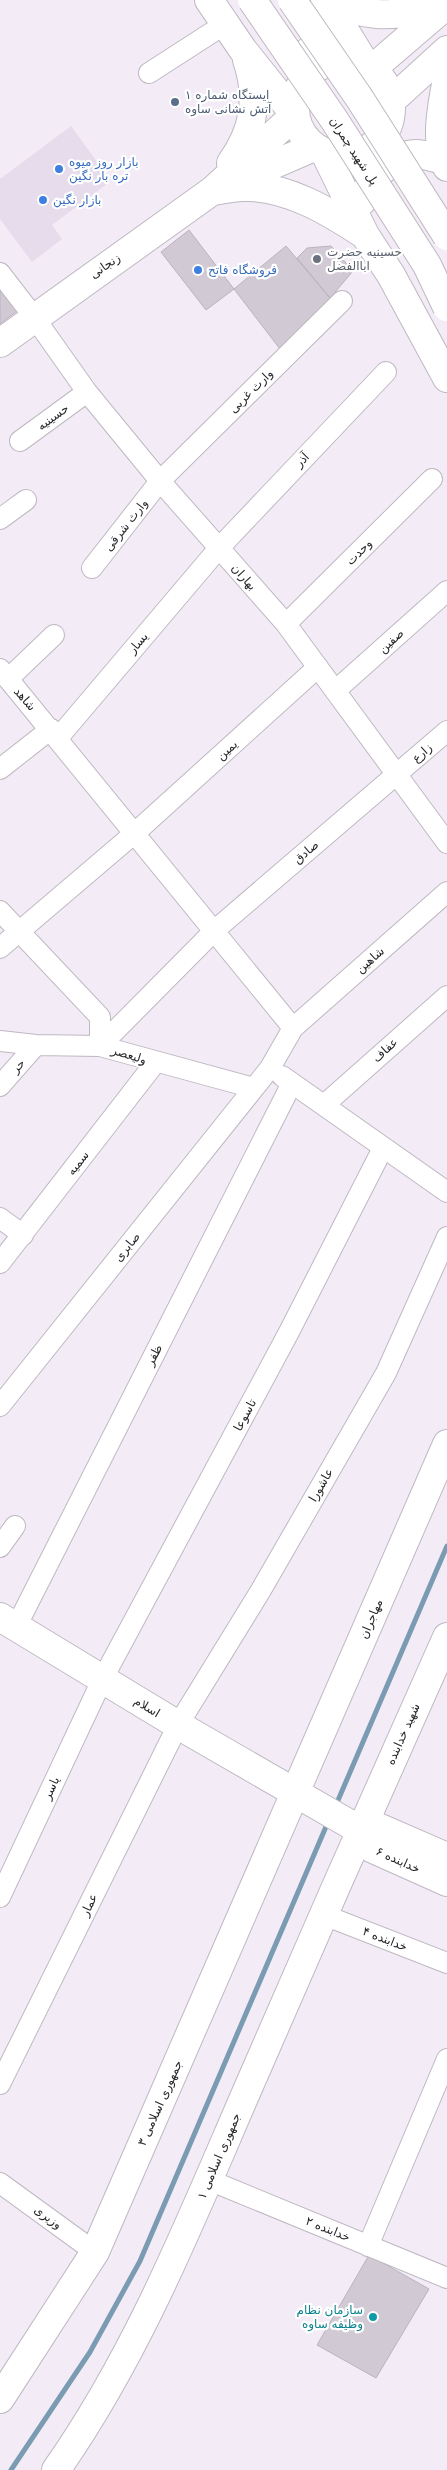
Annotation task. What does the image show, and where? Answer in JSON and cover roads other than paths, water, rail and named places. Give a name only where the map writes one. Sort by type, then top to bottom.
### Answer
[{"type":"street","points":[[209,0],[243,50],[295,115]]},
{"type":"street","name":"پل شهید چمران","points":[[252,0],[366,169],[427,265],[447,307]]},
{"type":"street","points":[[292,0],[360,99],[447,236]]},
{"type":"street","points":[[243,50],[264,61],[280,65],[299,59],[314,48],[325,33],[327,21],[326,0]]},
{"type":"street","points":[[326,0],[356,12],[373,15],[444,7]]},
{"type":"street","points":[[212,191],[320,150],[345,156],[364,151],[373,146],[386,130],[390,116],[391,101],[382,80],[369,67],[326,0]]},
{"type":"street","points":[[369,67],[444,7]]},
{"type":"street","points":[[149,73],[225,24]]},
{"type":"street","points":[[212,191],[239,152],[248,133],[252,118],[255,100],[254,85],[243,50]]},
{"type":"street","points":[[391,101],[447,50]]},
{"type":"street","points":[[369,67],[340,60],[315,68],[298,89],[294,106],[295,115],[300,130],[320,150],[365,235],[392,274],[447,378]]},
{"type":"street","points":[[365,235],[361,206],[366,188],[379,172],[405,155],[417,154],[445,164],[442,107],[447,79]]},
{"type":"street","points":[[212,191],[295,115]]},
{"type":"street","points":[[212,191],[244,187],[280,192],[318,207],[365,235]]},
{"type":"street","name":"زنجانی","points":[[0,343],[212,191]]},
{"type":"street","name":"بهاران","points":[[0,273],[87,392],[160,481],[286,624],[447,843]]},
{"type":"street","name":"وارث غربی","points":[[160,481],[342,301]]},
{"type":"street","name":"آذر","points":[[219,548],[386,372]]},
{"type":"street","name":"حسینیه","points":[[20,441],[87,392]]},
{"type":"street","name":"وحدت","points":[[286,624],[432,479]]},
{"type":"street","name":"وارث شرقی","points":[[92,568],[160,481]]},
{"type":"street","points":[[0,519],[26,500]]},
{"type":"street","name":"یسار","points":[[0,769],[55,733],[219,548]]},
{"type":"street","name":"صفین","points":[[335,691],[447,591]]},
{"type":"street","points":[[4,674],[54,634]]},
{"type":"street","name":"یمین","points":[[0,948],[136,832],[318,667]]},
{"type":"street","name":"شاهد","points":[[4,674],[55,733],[294,1028]]},
{"type":"street","name":"زارع","points":[[398,775],[447,731]]},
{"type":"street","name":"صادق","points":[[100,1046],[215,930],[398,775]]},
{"type":"street","name":"شاهین","points":[[270,1068],[294,1028],[447,892]]},
{"type":"street","points":[[0,911],[100,1017],[100,1046]]},
{"type":"street","name":"عفاف","points":[[324,1105],[447,996]]},
{"type":"street","name":"ولیعصر","points":[[0,1041],[36,1045],[100,1046],[156,1063],[254,1088]]},
{"type":"street","name":"حر","points":[[0,1086],[36,1045]]},
{"type":"street","name":"سمیه","points":[[0,1263],[23,1236],[156,1063]]},
{"type":"street","points":[[270,1068],[447,1192]]},
{"type":"street","name":"صابری","points":[[0,1406],[270,1068]]},
{"type":"street","name":"ظفر","points":[[8,1622],[292,1083]]},
{"type":"street","name":"تاسوعا","points":[[102,1680],[289,1332],[383,1148]]},
{"type":"street","points":[[0,1218],[23,1236]]},
{"type":"street","name":"عاشورا","points":[[178,1725],[261,1590],[386,1373],[447,1237]]},
{"type":"street","name":"مهاجران","points":[[295,1794],[447,1444]]},
{"type":"street","points":[[0,1547],[15,1526]]},
{"type":"street","name":"اسلام","points":[[8,1622],[178,1725],[360,1830]]},
{"type":"street","name":"شهید خدابنده","points":[[360,1830],[447,1637]]},
{"type":"street","name":"یاسر","points":[[0,1896],[102,1680]]},
{"type":"street","name":"عمار","points":[[0,2084],[178,1725]]},
{"type":"street","name":"جمهوری اسلامی ۳","points":[[0,2399],[95,2252],[295,1794]]},
{"type":"street","name":"خدابنده ۶","points":[[447,1857],[378,1827],[360,1830],[371,1848],[447,1882]]},
{"type":"street","name":"جمهوری اسلامی ۱","points":[[56,2470],[87,2426],[137,2334],[209,2180],[360,1830]]},
{"type":"street","name":"خدابنده ۴","points":[[324,1915],[447,1963]]},
{"type":"street","points":[[368,2246],[447,2058]]},
{"type":"street","name":"خدابنده ۲","points":[[209,2180],[447,2278]]},
{"type":"street","name":"وزیری","points":[[0,2183],[95,2252]]},
{"type":"waterway","points":[[336,1805],[447,1546]]},
{"type":"waterway","points":[[11,2470],[90,2352],[140,2261],[328,1822]]},
{"type":"place","name":"ایستگاه شماره ۱ آتش نشانی ساوه","points":[[175,102]]},
{"type":"place","name":"بازار روز میوه تره بار نگین","points":[[59,169]]},
{"type":"place","name":"بازار نگین","points":[[43,200]]},
{"type":"place","name":"حسینیه حضرت اباالفضل","points":[[317,259]]},
{"type":"place","name":"فروشگاه فاتح","points":[[198,270]]},
{"type":"place","name":"سازمان نظام وظیفه ساوه","points":[[373,2317]]}]
